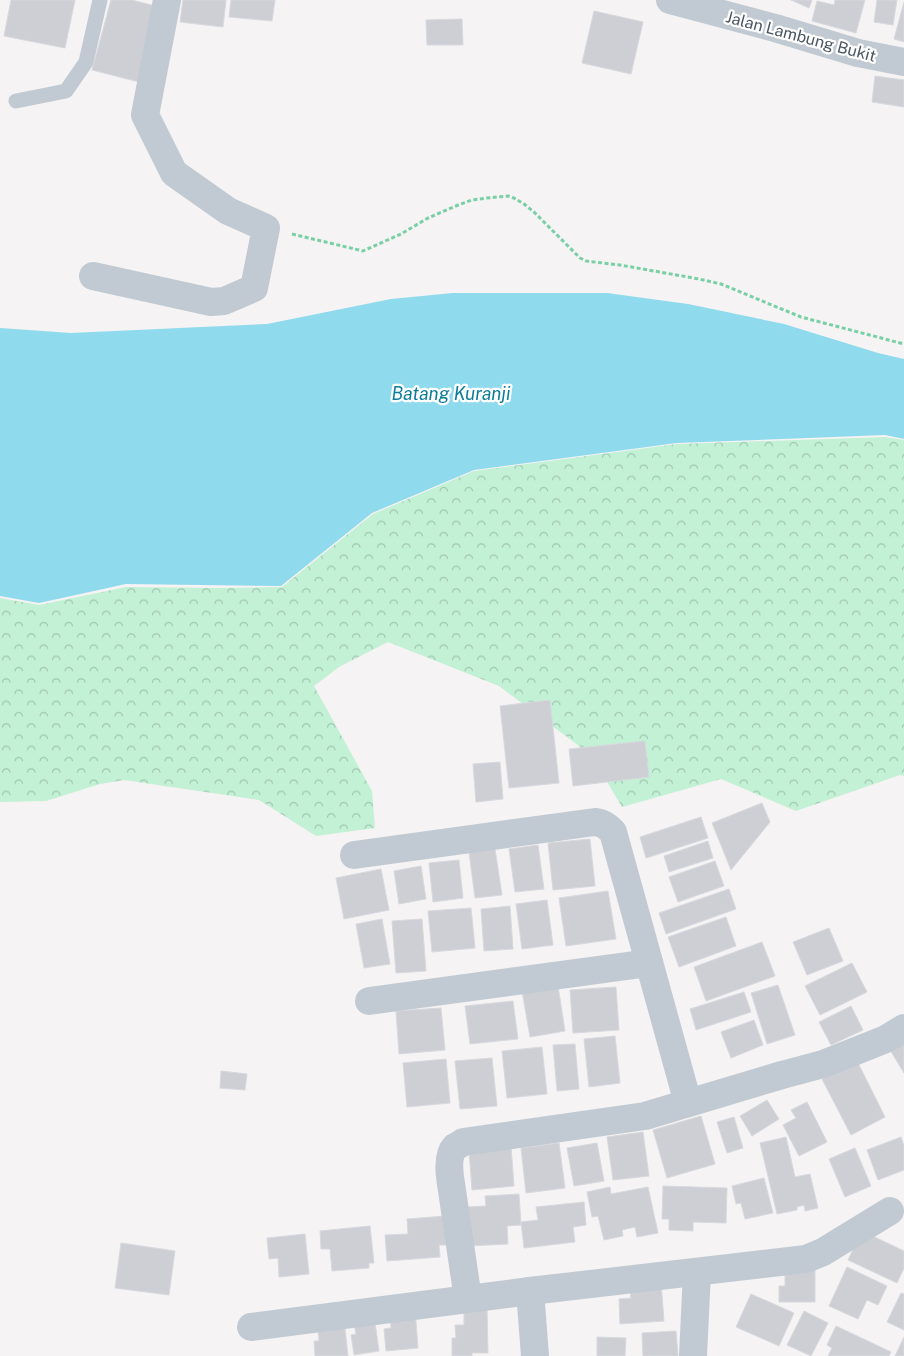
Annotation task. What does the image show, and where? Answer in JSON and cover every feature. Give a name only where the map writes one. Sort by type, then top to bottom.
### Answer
[{"type":"street","points":[[92,276],[211,302],[224,301],[254,288],[266,228],[228,211],[174,173],[145,115],[167,0]]},
{"type":"street","name":"Jalan Lambung Bukit","points":[[670,0],[775,28],[858,53],[904,62]]},
{"type":"street","points":[[354,855],[595,822],[608,826],[613,832],[688,1102]]},
{"type":"street","points":[[369,1001],[649,963]]},
{"type":"street","points":[[468,1299],[449,1172],[454,1147],[463,1142],[645,1116],[823,1064],[886,1039],[904,1028]]},
{"type":"street","points":[[251,1327],[530,1291],[806,1259],[823,1252],[890,1211]]},
{"type":"street","points":[[693,1356],[697,1272]]},
{"type":"street","points":[[530,1291],[535,1356]]},
{"type":"lane","points":[[16,101],[66,91],[86,62],[100,0]]},
{"type":"path","points":[[266,228],[363,251],[458,205],[480,199],[508,196],[529,208],[580,258],[586,261],[706,280],[800,317],[904,344]]},
{"type":"green space","points":[[885,437],[904,440],[904,776],[900,775],[796,811],[721,779],[622,807],[591,755],[499,686],[388,642],[339,667],[314,686],[372,791],[375,828],[316,836],[259,800],[124,780],[100,784],[46,801],[0,802],[0,598],[39,605],[126,587],[282,587],[373,514],[474,471],[677,444]]},
{"type":"water","name":"Batang Kuranji","points":[[453,293],[607,293],[688,304],[784,324],[878,353],[904,359],[904,439],[885,435],[677,443],[474,470],[372,513],[281,586],[126,584],[39,603],[0,596],[0,328],[71,333],[267,324],[391,299]]},
{"type":"building","points":[[11,0],[75,0],[65,48],[4,36]]},
{"type":"building","points":[[111,0],[132,0],[163,8],[143,83],[92,70]]},
{"type":"building","points":[[183,0],[226,0],[223,27],[180,22]]},
{"type":"building","points":[[231,0],[275,0],[272,21],[229,17]]},
{"type":"building","points":[[791,0],[812,0],[809,8]]},
{"type":"building","points":[[835,0],[865,0],[856,33],[812,21],[817,1],[834,5]]},
{"type":"building","points":[[877,0],[897,0],[893,25],[874,22]]},
{"type":"building","points":[[904,2],[904,42],[894,39]]},
{"type":"building","points":[[594,11],[643,22],[631,74],[582,63]]},
{"type":"building","points":[[462,19],[463,45],[427,45],[426,20]]},
{"type":"building","points":[[875,76],[904,80],[904,107],[872,102]]},
{"type":"building","points":[[550,700],[559,783],[509,788],[500,706]]},
{"type":"building","points":[[645,741],[649,777],[573,786],[569,749]]},
{"type":"building","points":[[500,762],[503,799],[476,802],[473,764]]},
{"type":"building","points":[[762,803],[770,822],[731,870],[712,823]]},
{"type":"building","points":[[701,817],[708,838],[646,858],[640,837]]},
{"type":"building","points":[[590,839],[595,886],[553,890],[548,843]]},
{"type":"building","points":[[708,841],[713,858],[669,872],[664,856]]},
{"type":"building","points":[[538,845],[544,889],[515,892],[509,849]]},
{"type":"building","points":[[495,849],[502,895],[475,898],[469,852]]},
{"type":"building","points":[[459,860],[463,898],[433,902],[429,863]]},
{"type":"building","points":[[715,861],[724,886],[678,902],[669,877]]},
{"type":"building","points":[[421,866],[426,899],[399,904],[394,871]]},
{"type":"building","points":[[381,869],[389,910],[344,919],[336,878]]},
{"type":"building","points":[[729,889],[736,909],[666,934],[659,913]]},
{"type":"building","points":[[608,891],[616,939],[566,946],[559,898]]},
{"type":"building","points":[[547,900],[553,945],[522,949],[516,904]]},
{"type":"building","points":[[510,906],[513,949],[484,951],[481,909]]},
{"type":"building","points":[[471,908],[475,948],[432,952],[428,911]]},
{"type":"building","points":[[726,917],[736,946],[679,967],[668,937]]},
{"type":"building","points":[[382,919],[390,964],[364,968],[356,924]]},
{"type":"building","points":[[422,919],[426,971],[396,973],[392,921]]},
{"type":"building","points":[[829,928],[843,961],[807,975],[793,942]]},
{"type":"building","points":[[762,942],[775,976],[706,1001],[694,967]]},
{"type":"building","points":[[852,963],[867,992],[820,1015],[805,986]]},
{"type":"building","points":[[778,985],[795,1035],[767,1044],[751,993]]},
{"type":"building","points":[[558,986],[565,1031],[530,1037],[522,991]]},
{"type":"building","points":[[616,987],[619,1030],[573,1033],[570,990]]},
{"type":"building","points":[[744,992],[751,1012],[696,1030],[690,1009]]},
{"type":"building","points":[[513,1001],[518,1039],[470,1044],[465,1006]]},
{"type":"building","points":[[851,1006],[863,1030],[831,1045],[819,1022]]},
{"type":"building","points":[[441,1008],[445,1050],[399,1054],[396,1011]]},
{"type":"building","points":[[754,1020],[763,1045],[731,1058],[721,1032]]},
{"type":"building","points":[[615,1036],[620,1083],[589,1087],[584,1039]]},
{"type":"building","points":[[904,1042],[904,1073],[890,1050]]},
{"type":"building","points":[[575,1044],[579,1089],[557,1091],[553,1045]]},
{"type":"building","points":[[542,1047],[547,1094],[507,1098],[502,1051]]},
{"type":"building","points":[[492,1058],[497,1106],[460,1109],[455,1061]]},
{"type":"building","points":[[446,1059],[450,1103],[407,1107],[403,1063]]},
{"type":"building","points":[[857,1061],[885,1117],[851,1135],[822,1079]]},
{"type":"building","points":[[221,1071],[247,1074],[245,1090],[220,1088]]},
{"type":"building","points":[[767,1100],[779,1119],[752,1136],[740,1116]]},
{"type":"building","points":[[807,1102],[827,1142],[799,1156],[783,1125],[796,1118],[791,1110]]},
{"type":"building","points":[[701,1116],[715,1164],[667,1178],[653,1130]]},
{"type":"building","points":[[734,1117],[743,1148],[727,1153],[717,1122]]},
{"type":"building","points":[[643,1132],[649,1176],[613,1180],[607,1137]]},
{"type":"building","points":[[786,1137],[795,1177],[810,1174],[818,1208],[805,1211],[804,1205],[797,1207],[797,1210],[777,1214],[760,1143]]},
{"type":"building","points":[[901,1137],[904,1146],[904,1170],[878,1180],[867,1150]]},
{"type":"building","points":[[559,1143],[565,1188],[526,1193],[521,1148]]},
{"type":"building","points":[[597,1143],[604,1181],[574,1186],[567,1148]]},
{"type":"building","points":[[511,1146],[514,1186],[472,1190],[469,1150]]},
{"type":"building","points":[[855,1148],[871,1186],[845,1197],[829,1159]]},
{"type":"building","points":[[764,1178],[773,1213],[745,1219],[741,1203],[736,1204],[732,1186]]},
{"type":"building","points":[[663,1186],[727,1188],[726,1223],[693,1222],[693,1231],[669,1230],[669,1219],[662,1219]]},
{"type":"building","points":[[610,1187],[611,1194],[648,1187],[658,1233],[637,1237],[635,1227],[622,1230],[623,1236],[604,1240],[598,1216],[592,1217],[587,1192]]},
{"type":"building","points":[[519,1194],[521,1225],[507,1226],[508,1244],[468,1246],[466,1207],[486,1206],[485,1196]]},
{"type":"building","points":[[584,1202],[586,1225],[573,1227],[575,1242],[524,1248],[521,1222],[538,1220],[536,1207]]},
{"type":"building","points":[[446,1216],[448,1245],[439,1245],[440,1257],[387,1261],[385,1235],[408,1234],[407,1219]]},
{"type":"building","points":[[370,1226],[374,1263],[369,1263],[369,1268],[332,1271],[330,1249],[321,1249],[320,1231]]},
{"type":"building","points":[[862,1231],[904,1251],[904,1268],[897,1283],[848,1260]]},
{"type":"building","points":[[305,1234],[309,1274],[279,1277],[278,1258],[269,1259],[267,1238]]},
{"type":"building","points":[[121,1243],[175,1251],[169,1295],[115,1288]]},
{"type":"building","points":[[785,1267],[815,1267],[815,1302],[779,1302],[779,1286],[785,1286]]},
{"type":"building","points":[[847,1267],[887,1286],[878,1305],[867,1300],[858,1319],[829,1306]]},
{"type":"building","points":[[661,1282],[664,1321],[620,1324],[619,1299],[631,1298],[629,1283]]},
{"type":"building","points":[[901,1293],[904,1294],[904,1330],[887,1322]]},
{"type":"building","points":[[751,1294],[794,1313],[779,1346],[736,1327]]},
{"type":"building","points":[[464,1308],[487,1308],[488,1353],[472,1353],[472,1356],[452,1356],[452,1338],[456,1338],[455,1325],[464,1325]]},
{"type":"building","points":[[415,1309],[418,1348],[386,1351],[384,1329],[391,1328],[390,1312]]},
{"type":"building","points":[[804,1311],[828,1323],[811,1356],[787,1345]]},
{"type":"building","points":[[374,1315],[379,1351],[354,1355],[351,1335],[356,1334],[353,1319]]},
{"type":"building","points":[[344,1319],[348,1356],[315,1356],[314,1341],[319,1341],[317,1322]]},
{"type":"building","points":[[836,1326],[891,1352],[889,1356],[828,1356],[832,1348],[827,1345]]},
{"type":"building","points":[[676,1331],[678,1356],[643,1356],[642,1333]]},
{"type":"building","points":[[597,1337],[626,1338],[625,1356],[597,1356]]},
{"type":"building","points":[[904,1337],[904,1356],[895,1356]]}]
